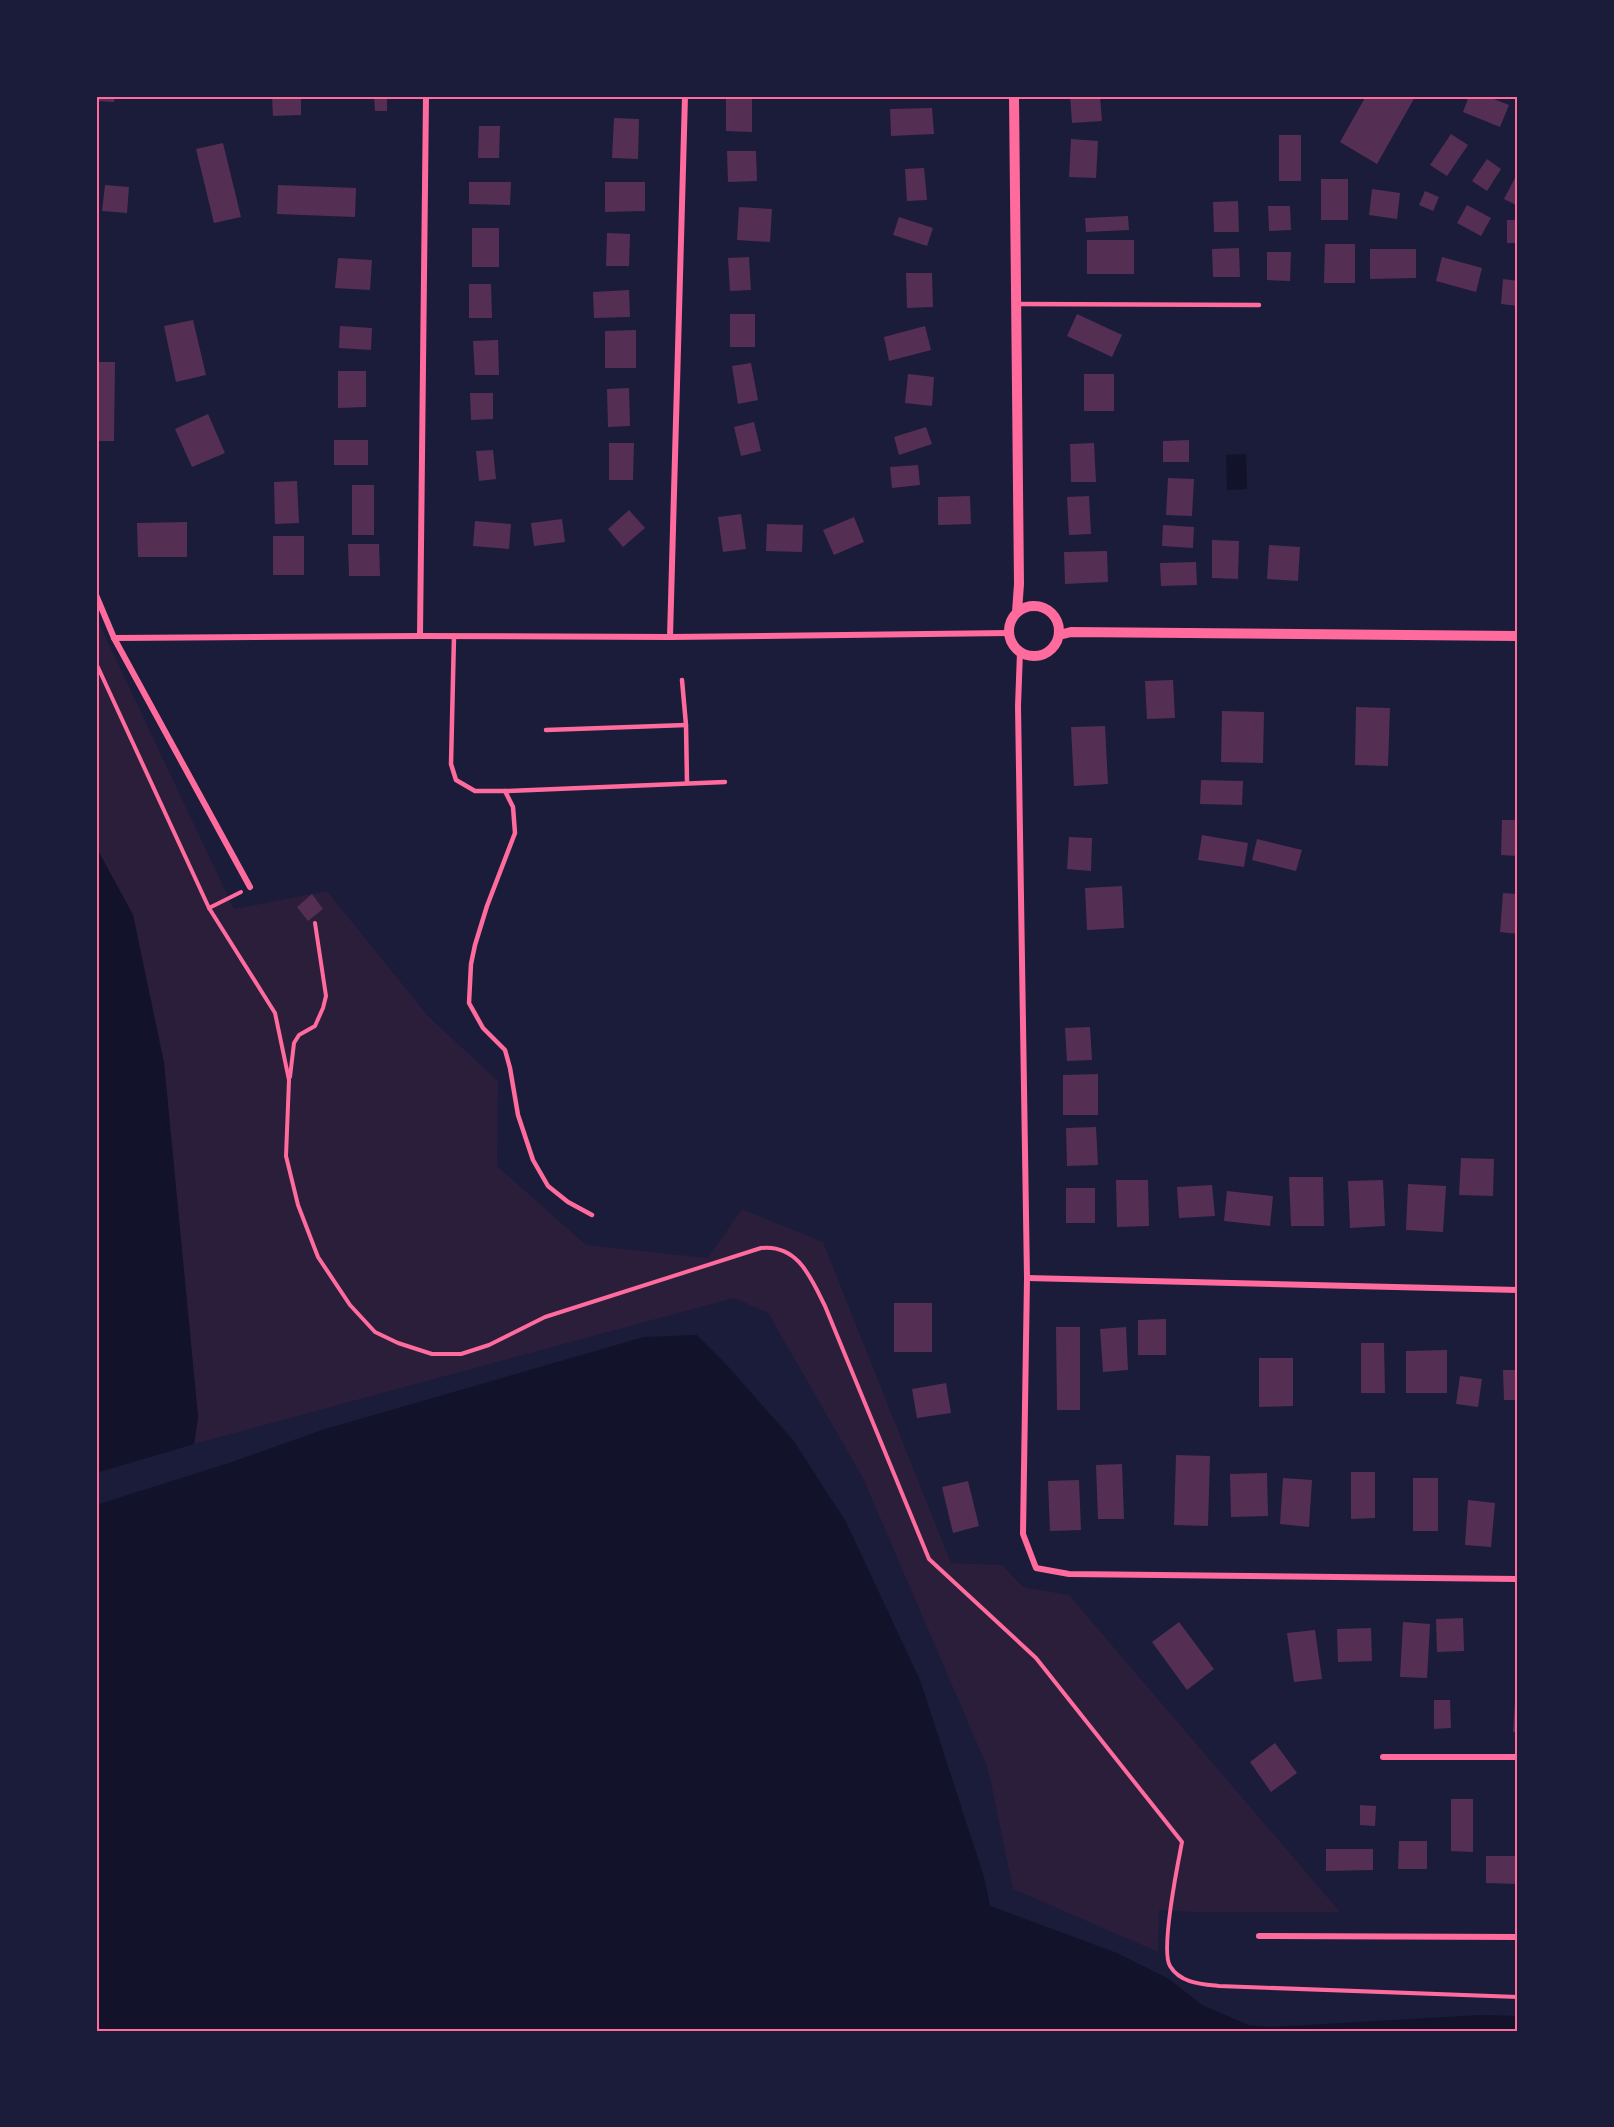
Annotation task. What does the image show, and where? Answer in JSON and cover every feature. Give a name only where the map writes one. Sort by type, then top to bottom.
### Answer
[{"type":"street","points":[[420,636],[426,96]]},
{"type":"street","points":[[670,637],[685,96]]},
{"type":"street","points":[[1014,96],[1019,584],[1017,612]]},
{"type":"street","points":[[96,595],[114,638],[250,887]]},
{"type":"street","points":[[1032,606],[1046,609],[1057,620],[1059,635],[1056,643],[1044,654],[1036,656],[1020,652],[1009,633],[1012,618],[1017,612],[1032,606]]},
{"type":"street","points":[[1059,635],[1071,632],[1518,636]]},
{"type":"street","points":[[114,638],[670,637],[1009,633]]},
{"type":"street","points":[[1020,652],[1017,706],[1027,1278],[1023,1534],[1036,1568],[1069,1574],[1518,1579]]},
{"type":"street","points":[[1027,1278],[1518,1290]]},
{"type":"street","points":[[1383,1757],[1518,1757]]},
{"type":"street","points":[[1259,1936],[1518,1937]]},
{"type":"lane","points":[[1016,304],[1259,305]]},
{"type":"lane","points":[[454,636],[451,764],[456,780],[475,791],[725,782]]},
{"type":"lane","points":[[682,680],[687,782]]},
{"type":"lane","points":[[546,730],[686,725]]},
{"type":"lane","points":[[505,791],[513,807],[515,833],[487,906],[475,945],[471,964],[469,1003],[483,1028],[505,1050],[518,1115],[533,1160],[548,1186],[568,1202],[592,1215]]},
{"type":"path","points":[[96,663],[209,908],[275,1013],[289,1080]]},
{"type":"path","points":[[209,908],[250,887]]},
{"type":"path","points":[[315,923],[326,996],[315,1026],[299,1035],[294,1043],[289,1080],[285,1156],[298,1205],[318,1257],[350,1305],[375,1332],[398,1343],[432,1354],[461,1354],[497,1342],[545,1317],[761,1248],[774,1247],[792,1255],[808,1273],[825,1306],[929,1559],[1036,1658],[1182,1842],[1170,1911],[1167,1955],[1170,1966],[1188,1982],[1219,1986],[1518,1997]]},
{"type":"shaded area","points":[[1246,454],[1247,489],[1227,490],[1226,455]]},
{"type":"shaded area","points":[[96,617],[234,909],[327,891],[428,1016],[498,1081],[497,1166],[586,1245],[708,1258],[742,1209],[823,1242],[951,1563],[1002,1565],[1023,1587],[1069,1595],[1340,1912],[1159,1910],[1158,1952],[1013,1889],[988,1769],[863,1478],[768,1313],[734,1298],[194,1444],[198,1417],[164,1063],[133,915],[96,847]]},
{"type":"shaded area","points":[[96,847],[133,915],[164,1063],[198,1417],[194,1444],[96,1473]]},
{"type":"shaded area","points":[[697,1335],[793,1440],[846,1522],[920,1680],[984,1877],[990,1906],[1117,1953],[1169,1979],[1202,2005],[1248,2025],[1270,2027],[1482,2015],[1518,2016],[1518,2031],[96,2031],[96,1505],[229,1463],[322,1430],[644,1337]]},
{"type":"building","points":[[96,96],[115,96],[114,102],[96,101]]},
{"type":"building","points":[[272,96],[301,96],[301,115],[273,116]]},
{"type":"building","points":[[374,96],[387,96],[387,111],[375,111]]},
{"type":"building","points":[[726,96],[752,96],[752,132],[726,131]]},
{"type":"building","points":[[1070,96],[1100,96],[1102,121],[1072,123]]},
{"type":"building","points":[[1366,96],[1415,97],[1377,164],[1340,142]]},
{"type":"building","points":[[1469,96],[1486,96],[1509,105],[1500,127],[1463,112]]},
{"type":"building","points":[[932,108],[934,134],[891,136],[890,109]]},
{"type":"building","points":[[614,118],[639,119],[638,159],[612,158]]},
{"type":"building","points":[[479,126],[500,126],[499,158],[478,158]]},
{"type":"building","points":[[1451,134],[1468,145],[1447,176],[1430,165]]},
{"type":"building","points":[[1279,135],[1301,135],[1301,181],[1279,181]]},
{"type":"building","points":[[1071,139],[1098,141],[1096,178],[1069,177]]},
{"type":"building","points":[[223,143],[241,217],[214,223],[196,149]]},
{"type":"building","points":[[727,151],[756,151],[757,181],[728,182]]},
{"type":"building","points":[[1487,159],[1501,169],[1487,191],[1472,181]]},
{"type":"building","points":[[924,168],[927,200],[907,201],[905,169]]},
{"type":"building","points":[[1518,172],[1518,206],[1504,199]]},
{"type":"building","points":[[1321,179],[1348,179],[1348,220],[1321,220]]},
{"type":"building","points":[[469,182],[511,182],[510,205],[469,204]]},
{"type":"building","points":[[605,182],[645,182],[645,211],[605,212]]},
{"type":"building","points":[[105,185],[129,187],[127,213],[102,211]]},
{"type":"building","points":[[278,185],[356,188],[355,217],[277,214]]},
{"type":"building","points":[[1372,189],[1400,193],[1397,219],[1369,215]]},
{"type":"building","points":[[1425,191],[1439,197],[1433,211],[1419,205]]},
{"type":"building","points":[[1238,201],[1239,232],[1214,232],[1213,202]]},
{"type":"building","points":[[1467,205],[1491,218],[1481,236],[1457,223]]},
{"type":"building","points":[[1268,206],[1290,206],[1291,230],[1269,231]]},
{"type":"building","points":[[739,207],[772,209],[770,242],[737,240]]},
{"type":"building","points":[[1128,216],[1129,230],[1086,232],[1085,218]]},
{"type":"building","points":[[899,217],[933,228],[927,246],[893,235]]},
{"type":"building","points":[[1507,220],[1518,220],[1518,243],[1507,243]]},
{"type":"building","points":[[472,228],[499,228],[499,267],[472,267]]},
{"type":"building","points":[[607,233],[630,234],[629,266],[606,266]]},
{"type":"building","points":[[1087,240],[1134,240],[1134,274],[1087,274]]},
{"type":"building","points":[[1325,244],[1355,244],[1355,283],[1324,283]]},
{"type":"building","points":[[1239,248],[1240,277],[1213,277],[1212,249]]},
{"type":"building","points":[[1370,249],[1416,249],[1416,278],[1370,279]]},
{"type":"building","points":[[1267,252],[1291,252],[1290,281],[1267,280]]},
{"type":"building","points":[[749,257],[751,290],[730,291],[728,258]]},
{"type":"building","points":[[1442,257],[1482,268],[1476,292],[1436,281]]},
{"type":"building","points":[[338,258],[372,260],[370,290],[335,288]]},
{"type":"building","points":[[906,273],[932,273],[933,307],[907,308]]},
{"type":"building","points":[[1503,279],[1518,281],[1518,306],[1501,304]]},
{"type":"building","points":[[469,284],[491,284],[492,318],[469,318]]},
{"type":"building","points":[[629,290],[630,317],[594,318],[593,292]]},
{"type":"building","points":[[730,314],[755,314],[755,347],[730,347]]},
{"type":"building","points":[[1077,314],[1122,335],[1112,357],[1067,336]]},
{"type":"building","points":[[193,320],[206,375],[176,382],[164,326]]},
{"type":"building","points":[[340,326],[372,328],[371,350],[339,348]]},
{"type":"building","points":[[925,326],[931,350],[889,361],[884,337]]},
{"type":"building","points":[[636,330],[636,368],[605,368],[605,331]]},
{"type":"building","points":[[498,340],[499,375],[475,375],[473,341]]},
{"type":"building","points":[[96,362],[115,362],[114,441],[96,441]]},
{"type":"building","points":[[751,363],[758,400],[738,404],[732,366]]},
{"type":"building","points":[[338,371],[366,371],[366,407],[338,408]]},
{"type":"building","points":[[908,374],[934,377],[932,406],[905,403]]},
{"type":"building","points":[[1084,374],[1114,374],[1114,411],[1084,411]]},
{"type":"building","points":[[629,388],[630,426],[608,427],[607,389]]},
{"type":"building","points":[[470,393],[493,393],[493,419],[471,420]]},
{"type":"building","points":[[208,414],[225,453],[192,467],[175,429]]},
{"type":"building","points":[[754,422],[761,451],[741,456],[734,427]]},
{"type":"building","points":[[926,427],[932,444],[899,455],[894,437]]},
{"type":"building","points":[[334,440],[368,440],[368,465],[334,465]]},
{"type":"building","points":[[1189,440],[1189,462],[1163,462],[1163,441]]},
{"type":"building","points":[[609,443],[634,443],[633,480],[609,480]]},
{"type":"building","points":[[1094,443],[1096,482],[1071,482],[1070,444]]},
{"type":"building","points":[[493,450],[496,479],[479,481],[476,451]]},
{"type":"building","points":[[918,465],[920,485],[892,488],[890,467]]},
{"type":"building","points":[[1168,478],[1194,479],[1192,516],[1166,515]]},
{"type":"building","points":[[297,481],[299,523],[275,524],[274,482]]},
{"type":"building","points":[[352,485],[374,485],[374,535],[352,535]]},
{"type":"building","points":[[970,496],[971,524],[938,525],[938,497]]},
{"type":"building","points":[[1089,496],[1091,534],[1069,535],[1067,497]]},
{"type":"building","points":[[629,510],[645,528],[623,547],[608,529]]},
{"type":"building","points":[[741,514],[746,549],[723,552],[718,517]]},
{"type":"building","points":[[854,517],[864,542],[834,555],[823,530]]},
{"type":"building","points":[[562,519],[565,542],[534,546],[531,523]]},
{"type":"building","points":[[475,521],[511,524],[509,549],[473,546]]},
{"type":"building","points":[[187,522],[187,557],[138,557],[137,523]]},
{"type":"building","points":[[767,524],[803,525],[802,552],[766,551]]},
{"type":"building","points":[[1163,525],[1194,527],[1193,548],[1162,546]]},
{"type":"building","points":[[273,536],[304,536],[304,575],[273,575]]},
{"type":"building","points":[[1212,540],[1239,541],[1238,579],[1212,578]]},
{"type":"building","points":[[348,544],[379,544],[380,576],[349,576]]},
{"type":"building","points":[[1269,545],[1300,547],[1298,581],[1267,579]]},
{"type":"building","points":[[1107,551],[1108,582],[1065,584],[1064,552]]},
{"type":"building","points":[[1196,562],[1197,585],[1161,586],[1160,563]]},
{"type":"building","points":[[1173,680],[1175,718],[1147,719],[1145,681]]},
{"type":"building","points":[[1356,707],[1390,708],[1388,766],[1355,765]]},
{"type":"building","points":[[1222,711],[1264,712],[1263,763],[1221,762]]},
{"type":"building","points":[[1105,726],[1108,784],[1074,786],[1071,727]]},
{"type":"building","points":[[1201,780],[1243,781],[1242,805],[1200,804]]},
{"type":"building","points":[[1502,820],[1518,820],[1518,856],[1501,855]]},
{"type":"building","points":[[1202,835],[1248,843],[1244,867],[1198,860]]},
{"type":"building","points":[[1069,837],[1092,838],[1091,871],[1067,869]]},
{"type":"building","points":[[1257,839],[1302,850],[1296,871],[1252,860]]},
{"type":"building","points":[[1122,886],[1124,928],[1087,930],[1085,888]]},
{"type":"building","points":[[1503,893],[1518,894],[1518,934],[1500,932]]},
{"type":"building","points":[[312,894],[323,909],[308,921],[297,907]]},
{"type":"building","points":[[1090,1027],[1092,1060],[1067,1061],[1065,1028]]},
{"type":"building","points":[[1098,1074],[1098,1115],[1063,1115],[1063,1075]]},
{"type":"building","points":[[1096,1127],[1098,1165],[1067,1166],[1066,1128]]},
{"type":"building","points":[[1461,1158],[1494,1159],[1493,1196],[1459,1195]]},
{"type":"building","points":[[1289,1177],[1323,1177],[1324,1226],[1291,1226]]},
{"type":"building","points":[[1116,1180],[1148,1180],[1149,1226],[1117,1227]]},
{"type":"building","points":[[1383,1180],[1385,1226],[1350,1228],[1348,1181]]},
{"type":"building","points":[[1408,1184],[1446,1186],[1443,1232],[1406,1230]]},
{"type":"building","points":[[1212,1185],[1215,1216],[1179,1218],[1177,1187]]},
{"type":"building","points":[[1066,1188],[1095,1188],[1095,1223],[1066,1223]]},
{"type":"building","points":[[1227,1191],[1273,1196],[1270,1226],[1224,1221]]},
{"type":"building","points":[[894,1303],[932,1303],[932,1352],[894,1352]]},
{"type":"building","points":[[1166,1319],[1166,1355],[1138,1355],[1138,1320]]},
{"type":"building","points":[[1056,1327],[1080,1327],[1080,1410],[1057,1410]]},
{"type":"building","points":[[1126,1327],[1128,1370],[1103,1372],[1100,1329]]},
{"type":"building","points":[[1361,1343],[1384,1343],[1385,1393],[1361,1393]]},
{"type":"building","points":[[1447,1350],[1447,1393],[1406,1393],[1406,1351]]},
{"type":"building","points":[[1259,1358],[1293,1358],[1293,1406],[1259,1407]]},
{"type":"building","points":[[1503,1370],[1518,1370],[1518,1400],[1504,1400]]},
{"type":"building","points":[[1460,1376],[1482,1379],[1478,1407],[1456,1404]]},
{"type":"building","points":[[946,1383],[951,1413],[917,1418],[912,1389]]},
{"type":"building","points":[[1176,1455],[1210,1456],[1208,1526],[1174,1525]]},
{"type":"building","points":[[1122,1464],[1124,1519],[1098,1519],[1096,1465]]},
{"type":"building","points":[[1351,1472],[1375,1472],[1375,1518],[1351,1519]]},
{"type":"building","points":[[1267,1473],[1268,1516],[1231,1517],[1230,1474]]},
{"type":"building","points":[[1283,1478],[1312,1480],[1309,1527],[1280,1524]]},
{"type":"building","points":[[1413,1478],[1438,1478],[1438,1531],[1413,1531]]},
{"type":"building","points":[[1079,1480],[1081,1530],[1050,1531],[1048,1481]]},
{"type":"building","points":[[968,1481],[979,1526],[953,1533],[942,1487]]},
{"type":"building","points":[[1468,1500],[1495,1503],[1491,1547],[1465,1545]]},
{"type":"building","points":[[1463,1618],[1464,1651],[1437,1652],[1436,1619]]},
{"type":"building","points":[[1179,1622],[1214,1669],[1187,1690],[1152,1642]]},
{"type":"building","points":[[1403,1622],[1430,1624],[1427,1678],[1400,1677]]},
{"type":"building","points":[[1371,1628],[1372,1661],[1338,1662],[1337,1629]]},
{"type":"building","points":[[1315,1630],[1322,1679],[1294,1682],[1287,1633]]},
{"type":"building","points":[[1434,1700],[1450,1700],[1451,1728],[1434,1729]]},
{"type":"building","points":[[1515,1700],[1518,1700],[1518,1733],[1513,1732]]},
{"type":"building","points":[[1275,1743],[1297,1773],[1271,1792],[1250,1762]]},
{"type":"building","points":[[1451,1799],[1473,1799],[1473,1852],[1451,1851]]},
{"type":"building","points":[[1360,1805],[1376,1806],[1375,1826],[1360,1825]]},
{"type":"building","points":[[1399,1841],[1427,1841],[1427,1869],[1398,1869]]},
{"type":"building","points":[[1326,1849],[1373,1849],[1373,1870],[1326,1871]]},
{"type":"building","points":[[1486,1856],[1518,1856],[1518,1884],[1486,1883]]}]
